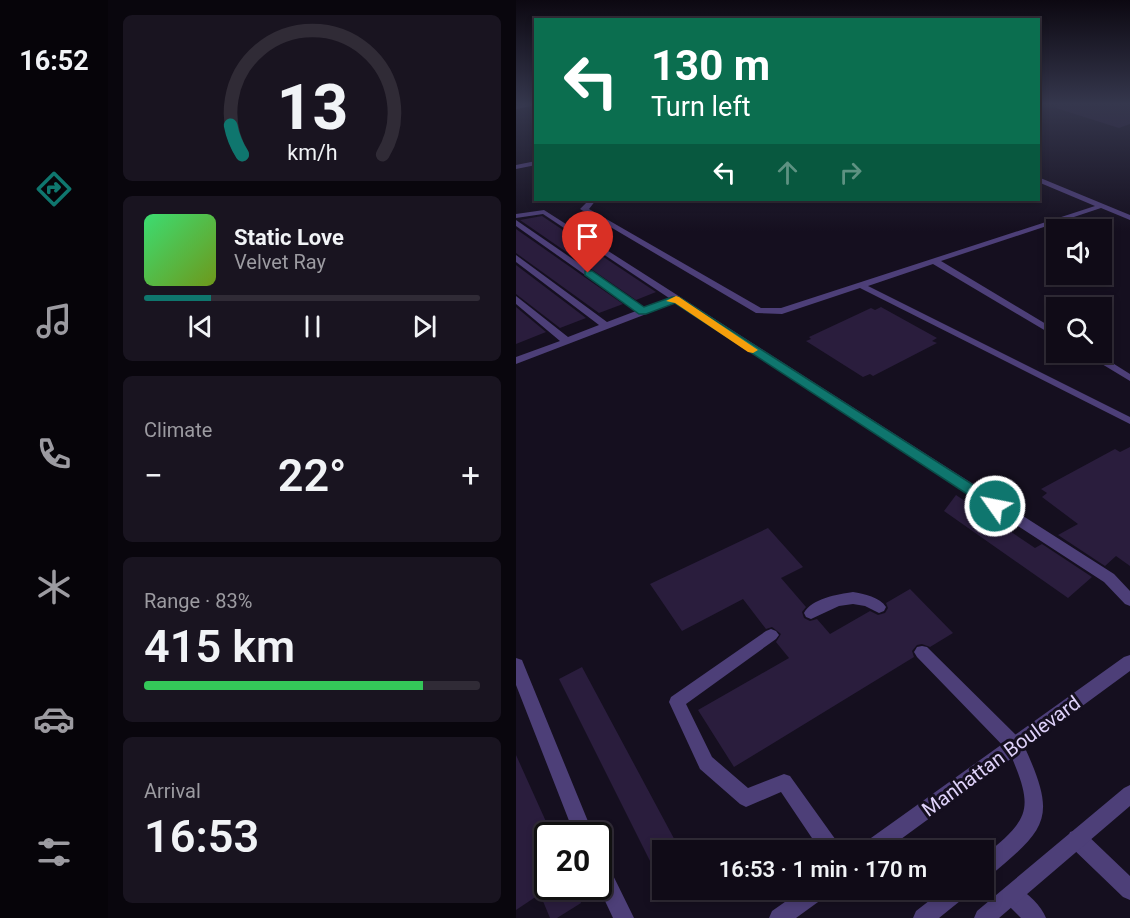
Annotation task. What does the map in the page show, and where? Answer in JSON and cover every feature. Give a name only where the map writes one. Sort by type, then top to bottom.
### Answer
[{"type":"street","points":[[516,167],[534,163]]},
{"type":"street","points":[[1040,180],[1130,218]]},
{"type":"street","points":[[592,201],[584,209],[759,311],[782,311],[1101,206]]},
{"type":"street","points":[[516,216],[544,212],[1109,578],[1130,600]]},
{"type":"street","points":[[516,222],[643,312]]},
{"type":"street","points":[[516,258],[606,326]]},
{"type":"street","points":[[936,262],[1046,328]]},
{"type":"street","points":[[862,286],[1130,421]]},
{"type":"street","points":[[516,299],[566,341]]},
{"type":"street","points":[[516,361],[676,299]]},
{"type":"street","points":[[1105,363],[1130,378]]},
{"type":"street","points":[[811,613],[839,597],[869,600],[879,607]]},
{"type":"street","points":[[771,635],[677,702],[706,762],[746,798],[784,782],[824,840]]},
{"type":"street","points":[[922,652],[1015,746],[1031,783],[1036,812],[1031,826],[994,859]]},
{"type":"street","name":"Manhattan Boulevard","points":[[885,840],[1130,662]]},
{"type":"street","points":[[516,665],[579,822]]},
{"type":"street","points":[[984,918],[1130,794]]},
{"type":"street","points":[[1077,840],[1130,890]]},
{"type":"street","points":[[612,894],[624,918]]},
{"type":"street","points":[[1012,895],[1036,918]]},
{"type":"street","points":[[779,918],[804,900]]},
{"type":"street","points":[[923,918],[946,900]]},
{"type":"building","points":[[542,216],[656,292],[636,300],[520,220]]},
{"type":"building","points":[[516,229],[623,304],[599,313],[516,253]]},
{"type":"building","points":[[516,265],[586,318],[560,328],[516,294]]},
{"type":"building","points":[[516,307],[546,332],[516,344]]},
{"type":"building","points":[[881,307],[937,338],[932,341],[937,343],[873,376],[870,374],[863,377],[806,341],[811,339],[809,337],[871,308],[875,310]]},
{"type":"building","points":[[1130,447],[1130,566],[1116,556],[1105,566],[1058,535],[1078,524],[1042,497],[1047,493],[1041,489],[1115,449],[1120,452]]},
{"type":"building","points":[[956,495],[1035,548],[1042,544],[1092,577],[1068,598],[944,511]]},
{"type":"building","points":[[768,528],[803,567],[781,578],[806,607],[802,612],[804,618],[810,621],[817,619],[830,634],[870,611],[878,615],[885,613],[888,608],[886,603],[910,589],[953,633],[930,647],[917,645],[912,651],[914,657],[734,767],[698,710],[789,658],[776,642],[781,634],[772,627],[766,629],[743,599],[682,631],[650,584]]},
{"type":"building","points":[[582,667],[675,840],[652,840],[651,863],[559,679]]},
{"type":"building","points":[[516,755],[546,822],[534,822],[534,898],[516,910]]},
{"type":"building","points":[[542,900],[580,900],[581,903],[557,918],[550,918]]},
{"type":"slow traffic","points":[[671,301],[676,299],[753,350]]},
{"type":"route","points":[[588,273],[643,312],[676,299],[995,506]]}]
